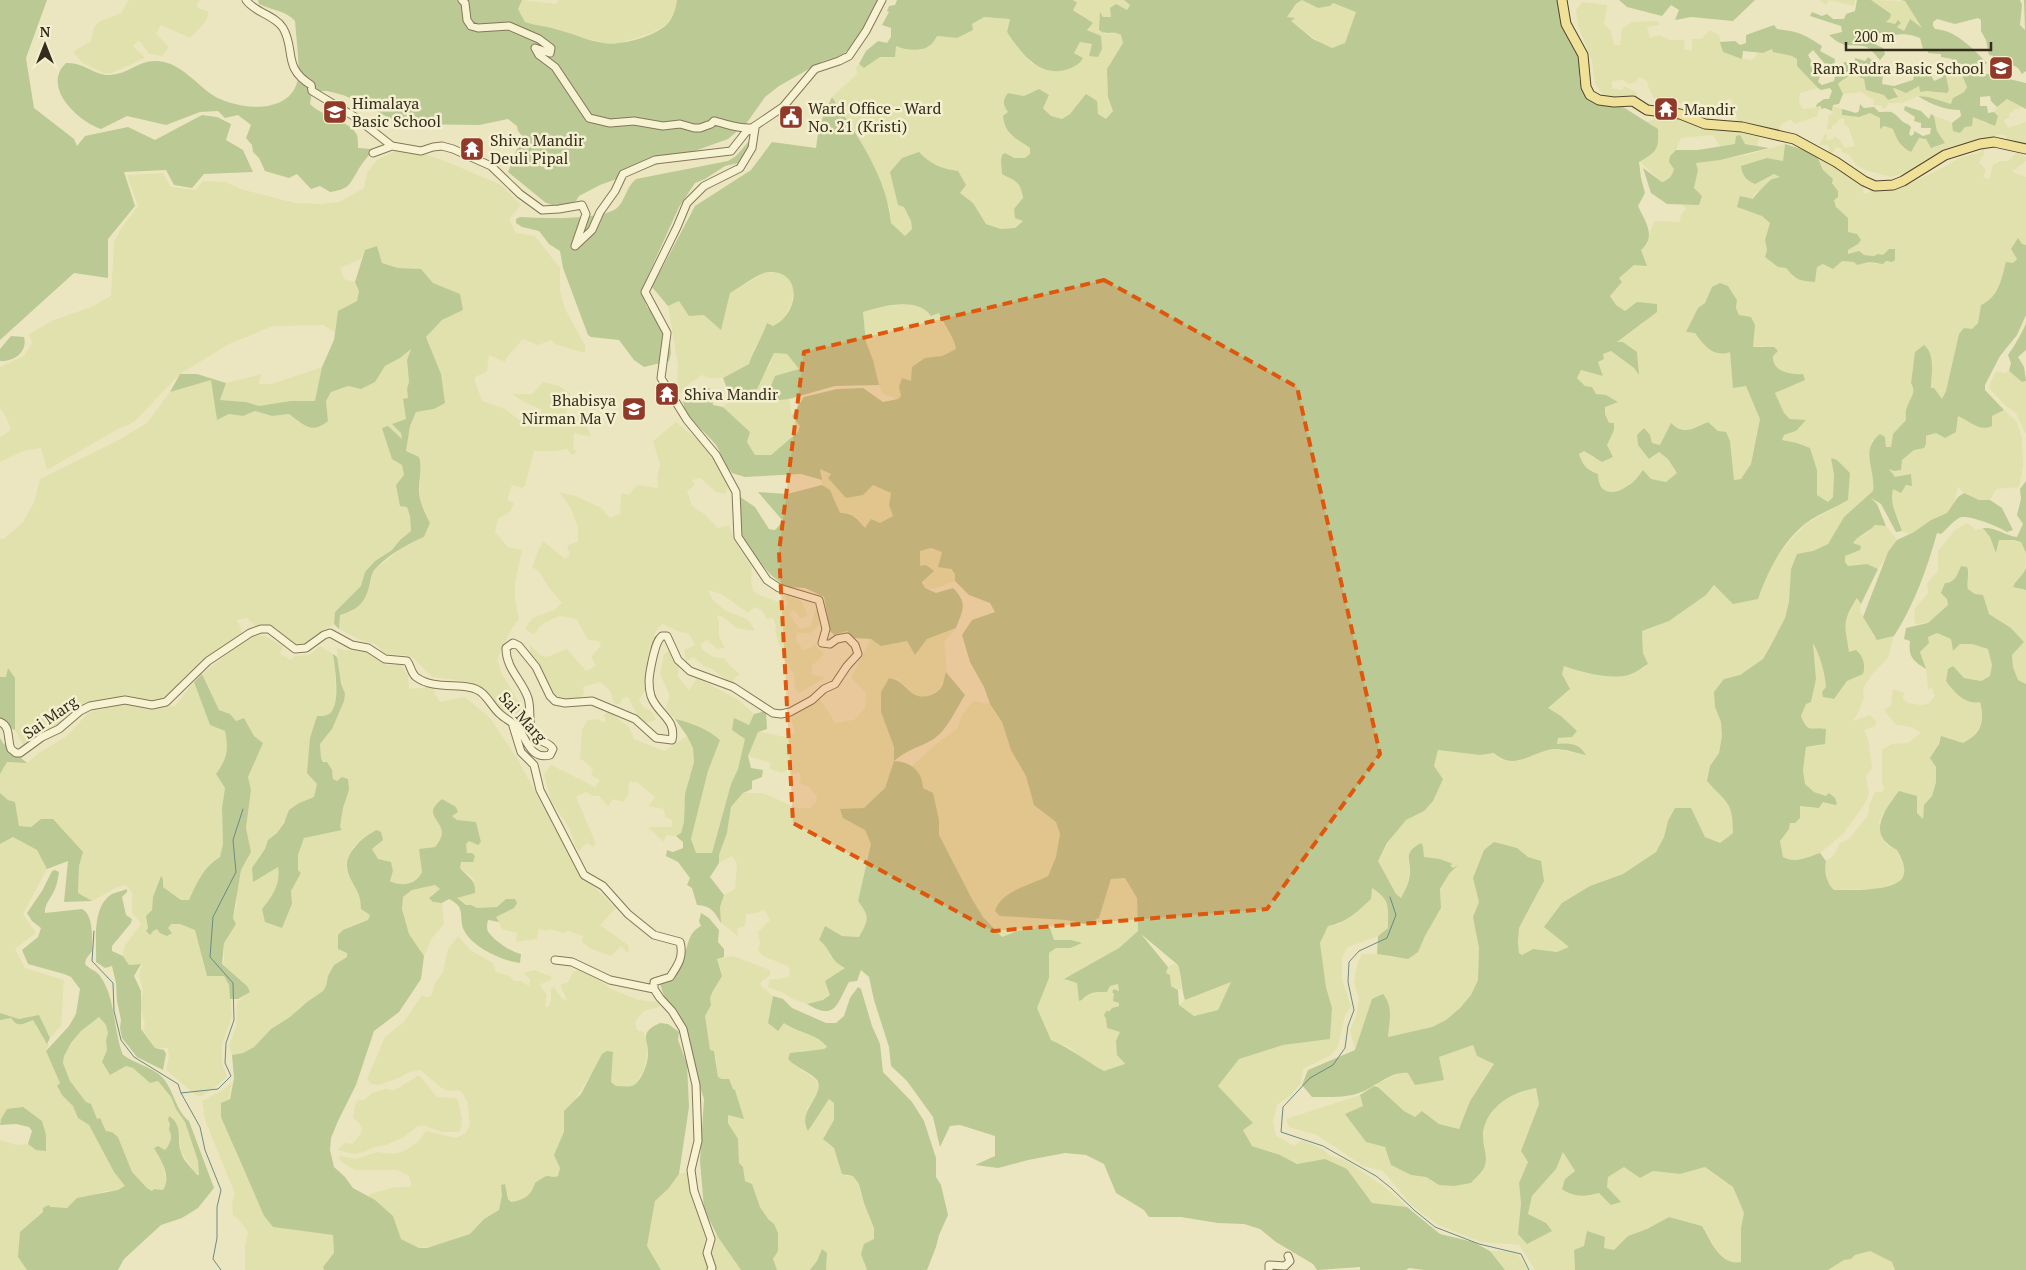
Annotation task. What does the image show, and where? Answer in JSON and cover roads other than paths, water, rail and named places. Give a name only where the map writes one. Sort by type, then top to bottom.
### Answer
[{"type":"main road","points":[[1562,0],[1566,24],[1582,56],[1586,87],[1590,94],[1599,100],[1611,102],[1632,101],[1647,110],[1680,114],[1705,124],[1742,127],[1794,139],[1875,186],[1892,185],[1903,181],[1945,155],[1980,144],[1998,143],[2026,149]]},
{"type":"street","points":[[246,0],[250,6],[281,25],[286,33],[291,64],[311,86],[312,92],[349,113],[392,146],[421,151],[442,146],[454,150],[491,166],[520,194],[542,210],[582,205],[586,214],[576,246],[592,230],[600,212],[623,174],[656,160],[731,151],[746,132],[783,107],[815,69],[849,56],[866,31],[882,0]]},
{"type":"street","points":[[462,0],[465,3],[467,20],[471,26],[478,28],[509,26],[517,28],[526,35],[539,39],[551,48],[551,52],[548,53],[535,47],[539,55],[555,67],[589,118],[610,124],[634,121],[663,126],[680,124],[700,128],[714,121],[739,128],[753,128]]},
{"type":"street","name":"Sai Marg","points":[[0,722],[5,724],[7,728],[11,749],[16,753],[20,753],[42,737],[59,729],[80,711],[90,706],[125,700],[152,705],[163,704],[174,696],[208,661],[254,631],[266,628],[273,631],[295,649],[306,648],[324,634],[330,632],[352,645],[368,648],[385,659],[409,662],[415,676],[420,679],[441,686],[466,686],[479,690],[498,713],[512,723],[520,732],[535,753],[543,756],[552,754],[553,749],[551,745],[537,739],[532,732],[528,696],[511,670],[506,654],[507,646],[513,643],[536,667],[550,696],[555,701],[569,703],[592,701],[635,719],[656,738],[672,740],[674,732],[672,726],[652,698],[648,677],[656,645],[662,636],[666,636],[678,660],[690,671],[733,687],[773,713],[782,714],[790,712],[812,700],[824,689],[835,684],[858,654],[856,645],[847,637],[838,639],[830,644],[822,643],[826,629],[819,600],[779,588],[767,580],[738,537],[736,492],[716,455],[687,420],[661,378],[667,333],[645,292],[687,203],[704,186],[740,168],[752,148],[753,128]]},
{"type":"street","points":[[373,153],[392,146]]},
{"type":"street","points":[[512,723],[521,752],[534,765],[540,790],[584,875],[603,886],[628,914],[649,932],[680,942],[682,949],[681,961],[670,977],[654,982],[654,988],[683,1028],[696,1085],[698,1141],[691,1170],[694,1191],[711,1239],[707,1253],[711,1270]]},
{"type":"street","points":[[556,960],[572,962],[610,980],[654,988]]},
{"type":"street","points":[[1268,1270],[1269,1265],[1284,1266],[1290,1261],[1288,1256]]},
{"type":"waterway","points":[[221,1270],[213,1259],[217,1238],[217,1207],[221,1190],[205,1150],[200,1127],[181,1093],[218,1089],[231,1076],[225,1063],[226,1043],[234,1020],[233,983],[210,957],[213,917],[236,872],[233,840],[243,809]]},
{"type":"waterway","points":[[1390,897],[1396,915],[1387,938],[1359,951],[1349,962],[1348,982],[1354,1010],[1348,1026],[1345,1048],[1333,1065],[1310,1078],[1283,1107],[1281,1132],[1323,1146],[1376,1176],[1435,1227],[1479,1244],[1521,1254],[1529,1270]]},
{"type":"waterway","points":[[94,931],[92,961],[113,983],[114,1011],[121,1040],[134,1057],[178,1084],[181,1093]]},
{"type":"place","name":"Ram Rudra Basic School","points":[[2001,68]]},
{"type":"place","name":"Mandir","points":[[1666,109]]},
{"type":"place","name":"Himalaya Basic School","points":[[335,112]]},
{"type":"place","name":"Ward Office - Ward No. 21 (Kristi)","points":[[791,117]]},
{"type":"place","name":"Shiva Mandir Deuli Pipal","points":[[472,149]]},
{"type":"place","name":"Shiva Mandir","points":[[667,394]]},
{"type":"place","name":"Bhabisya Nirman Ma V","points":[[634,409]]}]
